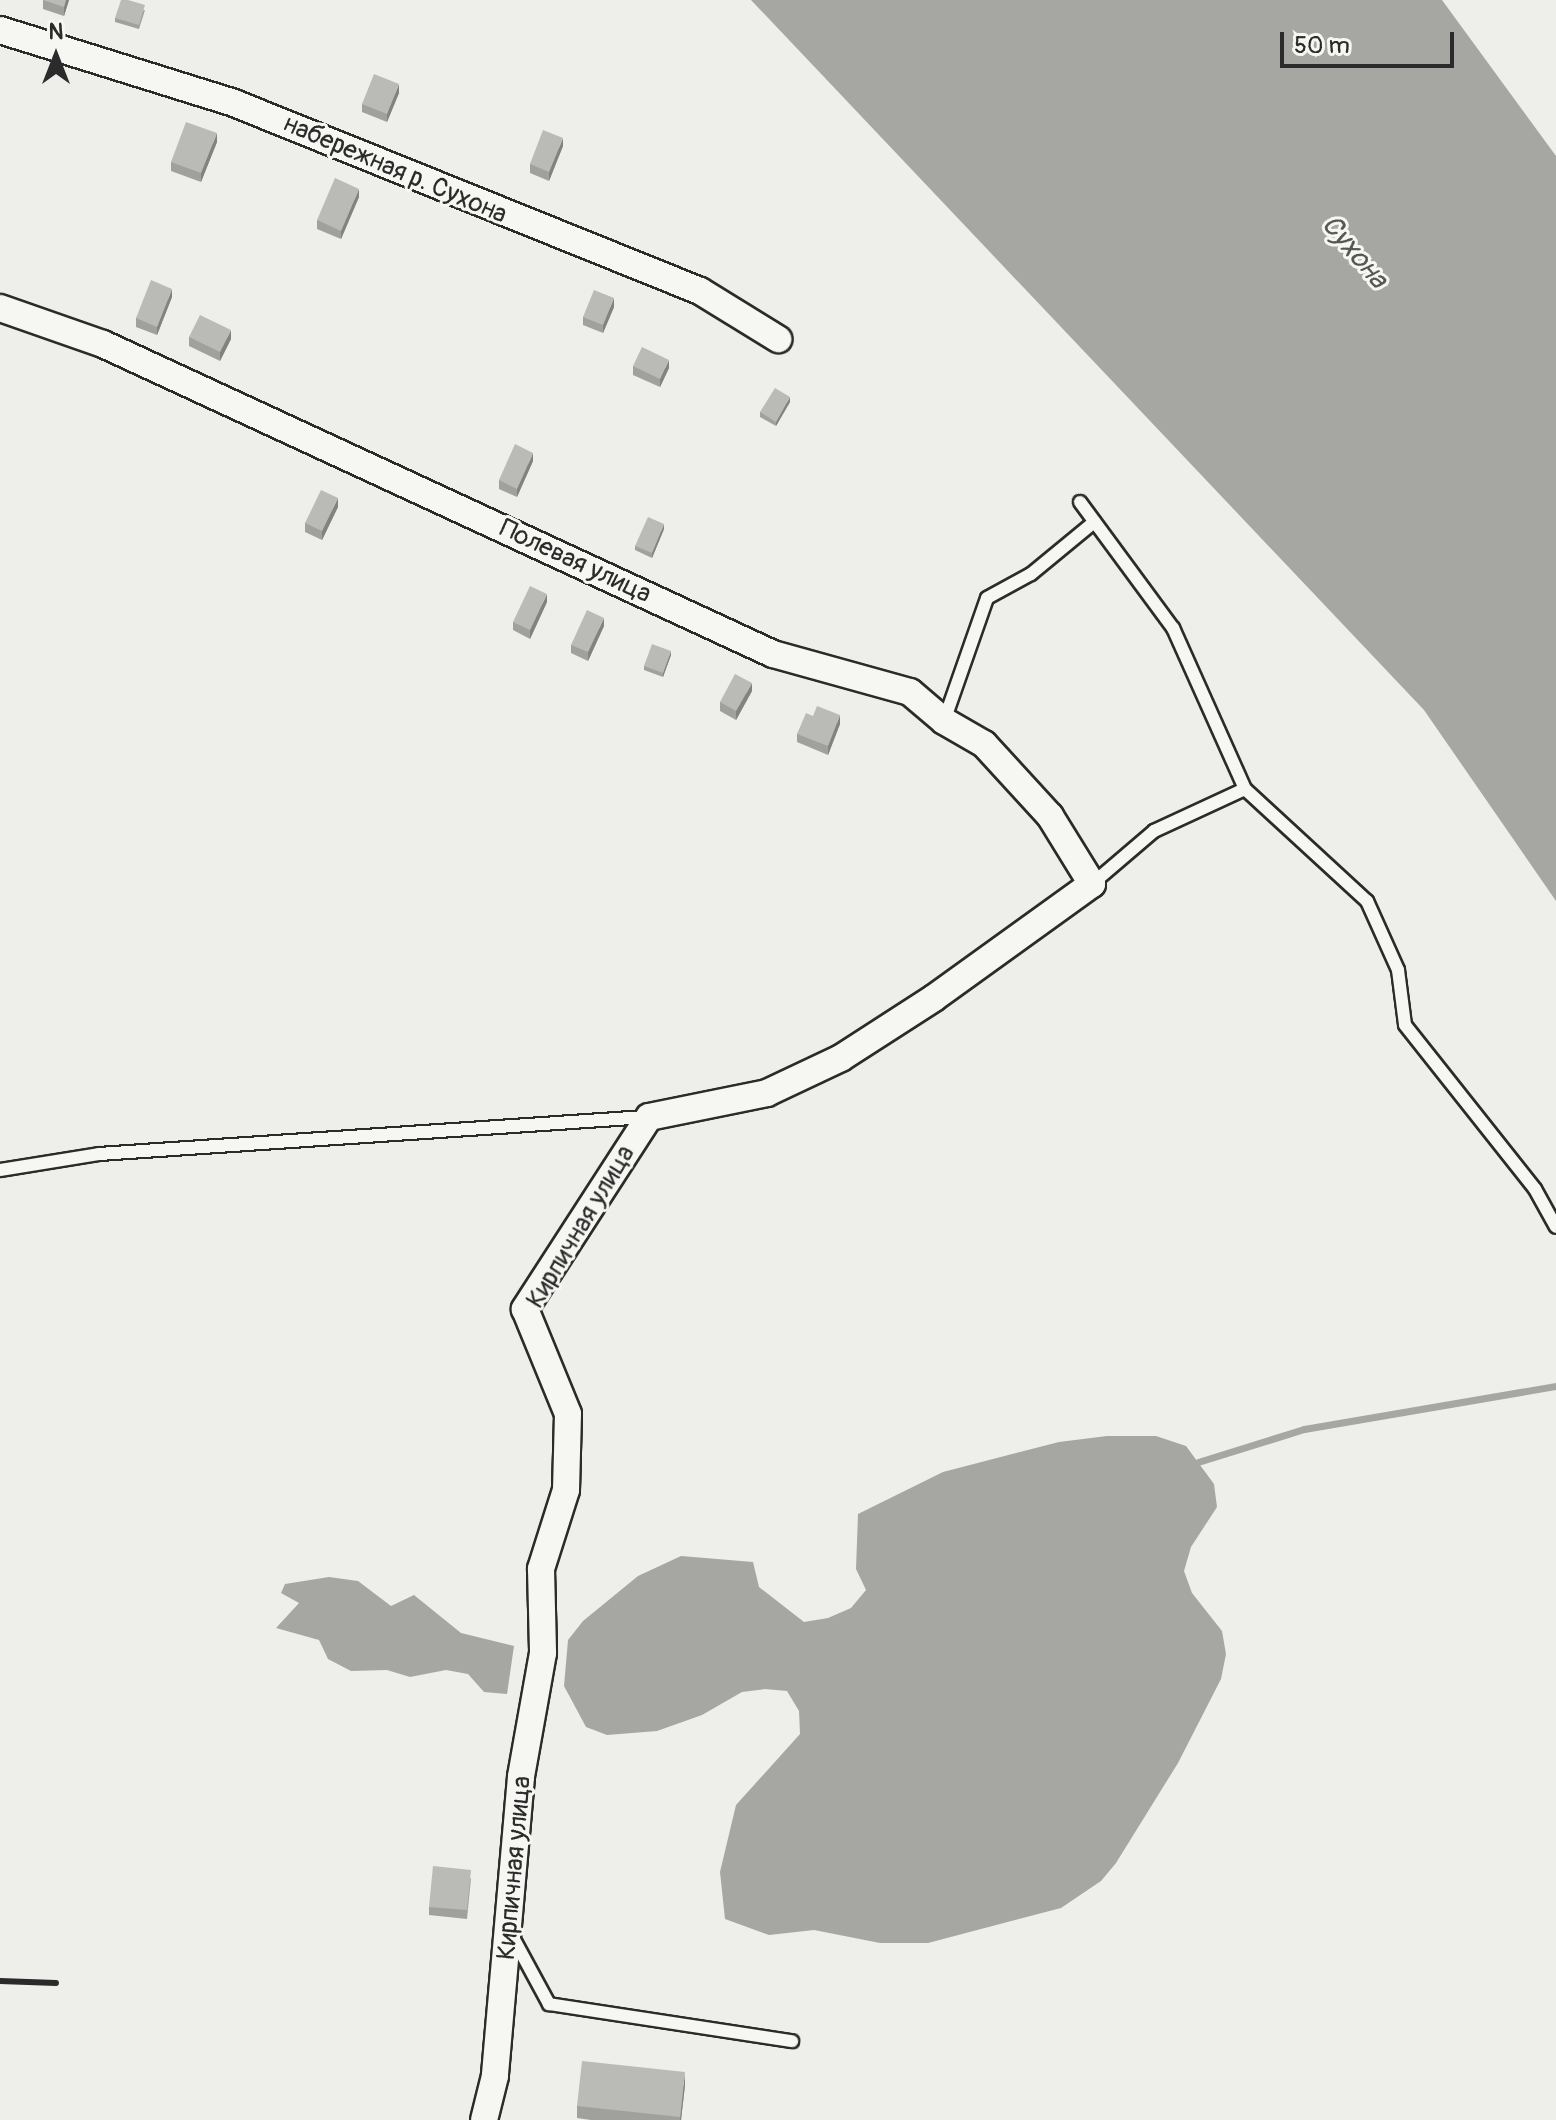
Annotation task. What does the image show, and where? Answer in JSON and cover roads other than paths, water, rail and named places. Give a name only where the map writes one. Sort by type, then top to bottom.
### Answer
[{"type":"street","name":"набережная р. Сухона","points":[[0,30],[234,103],[700,291],[778,339]]},
{"type":"street","name":"Полевая улица","points":[[0,308],[103,344],[773,654],[910,692],[944,721],[984,744],[1050,816],[1092,884]]},
{"type":"street","name":"Кирпичная улица","points":[[484,2120],[495,2076],[521,1777],[543,1653],[541,1569],[566,1490],[568,1414],[525,1309],[649,1117],[767,1093],[841,1058],[934,998],[1092,884]]},
{"type":"lane","points":[[1080,502],[1125,556],[1173,628],[1245,789],[1367,901],[1398,970],[1405,1025],[1535,1189],[1556,1227]]},
{"type":"lane","points":[[944,721],[987,598],[1031,574],[1094,522]]},
{"type":"lane","points":[[1092,884],[1154,831],[1245,789]]},
{"type":"lane","points":[[0,1170],[99,1154],[649,1117]]},
{"type":"lane","points":[[510,1931],[549,2004],[792,2041]]},
{"type":"water","name":"Сухона","points":[[751,0],[1442,0],[1556,156],[1556,901],[1424,710]]},
{"type":"water","points":[[1107,1436],[1156,1436],[1186,1446],[1214,1484],[1217,1507],[1191,1547],[1184,1571],[1192,1593],[1222,1631],[1226,1654],[1221,1679],[1178,1763],[1116,1863],[1101,1881],[1061,1908],[928,1943],[880,1943],[814,1930],[769,1935],[725,1919],[720,1872],[736,1805],[800,1734],[799,1711],[787,1691],[765,1689],[742,1692],[702,1715],[657,1731],[607,1735],[586,1727],[564,1686],[568,1640],[583,1621],[638,1576],[681,1556],[753,1562],[759,1587],[804,1622],[828,1618],[851,1608],[866,1590],[856,1569],[858,1514],[943,1472],[1059,1442]]},
{"type":"water","points":[[329,1577],[358,1581],[391,1606],[414,1595],[461,1633],[514,1646],[507,1694],[484,1692],[468,1674],[446,1670],[410,1677],[387,1670],[351,1671],[328,1659],[319,1640],[276,1628],[299,1603],[281,1593],[285,1584]]},
{"type":"waterway","points":[[1198,1462],[1304,1429],[1556,1386]]},
{"type":"railway","points":[[0,1981],[56,1983]]}]
